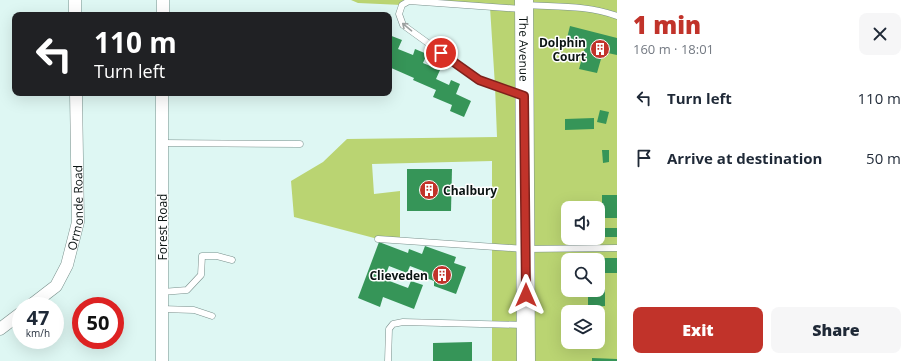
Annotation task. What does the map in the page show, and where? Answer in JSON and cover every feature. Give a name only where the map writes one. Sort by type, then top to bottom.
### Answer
[{"type":"main road","name":"The Avenue","points":[[524,5],[526,361]]},
{"type":"street","points":[[75,0],[75,12]]},
{"type":"street","points":[[163,0],[163,12]]},
{"type":"street","name":"Ormonde Road","points":[[42,297],[56,286],[67,265],[78,222],[76,96]]},
{"type":"street","name":"Forest Road","points":[[162,96],[162,361]]},
{"type":"street","points":[[0,329],[12,320]]},
{"type":"lane","points":[[524,96],[479,80],[403,25],[399,14],[402,5],[409,1],[573,7],[609,13],[617,16]]},
{"type":"lane","points":[[162,143],[300,144]]},
{"type":"lane","points":[[378,239],[525,249],[617,248]]},
{"type":"lane","points":[[162,292],[187,290],[201,275],[202,256],[217,256],[232,260]]},
{"type":"lane","points":[[162,310],[194,310],[212,316]]},
{"type":"lane","points":[[388,361],[389,329],[393,324],[402,322],[526,325]]},
{"type":"green space","points":[[351,0],[617,0],[617,361],[492,361],[492,161],[372,164],[374,194],[400,191],[400,241],[378,239],[294,217],[291,181],[323,162],[347,139],[497,137],[490,7],[420,1],[402,5],[358,3]]},
{"type":"building","name":"Dolphin Court","points":[[570,26],[617,38],[617,55],[603,52],[597,73],[579,69],[585,47],[566,42]]},
{"type":"building","points":[[392,36],[402,40],[398,49],[413,55],[415,49],[427,54],[423,63],[440,70],[436,79],[449,85],[451,80],[460,84],[456,94],[471,101],[464,117],[450,111],[452,105],[433,97],[436,90],[413,80],[414,78],[392,68]]},
{"type":"building","points":[[600,110],[609,112],[606,124],[597,122]]},
{"type":"building","points":[[594,118],[594,129],[565,130],[565,119]]},
{"type":"building","points":[[602,150],[609,150],[609,162],[603,163]]},
{"type":"building","name":"Chalbury","points":[[407,169],[452,169],[451,211],[407,211]]},
{"type":"building","points":[[602,195],[617,195],[617,218],[605,218],[605,201],[602,201]]},
{"type":"building","points":[[605,228],[617,228],[617,237],[605,237]]},
{"type":"building","name":"Clieveden","points":[[379,242],[408,253],[409,249],[422,254],[425,246],[456,257],[454,263],[466,267],[456,294],[434,286],[434,281],[421,276],[423,271],[410,266],[407,273],[389,266],[384,279],[408,288],[411,281],[423,285],[414,309],[383,297],[380,307],[358,298]]},
{"type":"building","points":[[605,258],[617,258],[617,273],[605,273]]},
{"type":"building","points":[[588,297],[605,297],[605,305],[588,305]]},
{"type":"building","points":[[472,342],[472,361],[433,361],[433,343]]},
{"type":"building","points":[[592,358],[617,359],[617,361],[592,361]]},
{"type":"place","name":"Dolphin Court","points":[[600,49]]},
{"type":"place","name":"Chalbury","points":[[429,190]]},
{"type":"place","name":"Clieveden","points":[[442,275]]},
{"type":"route","points":[[441,53],[479,80],[524,96],[526,295]]}]
